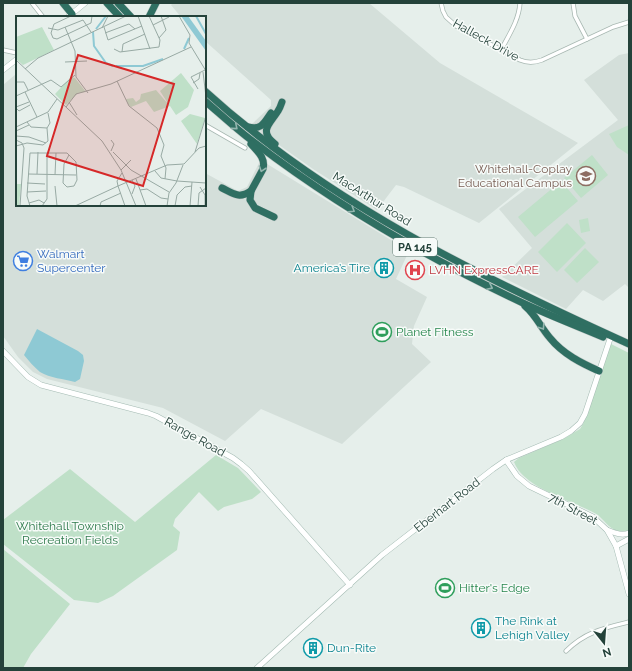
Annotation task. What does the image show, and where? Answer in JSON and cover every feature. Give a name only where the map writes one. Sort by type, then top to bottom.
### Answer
[{"type":"highway","points":[[63,3],[70,15]]},
{"type":"highway","points":[[107,3],[119,16]]},
{"type":"highway","points":[[118,3],[130,16]]},
{"type":"highway","points":[[150,16],[156,3]]},
{"type":"highway","name":"MacArthur Road","points":[[206,92],[247,127],[344,196],[443,255],[610,338],[629,349]]},
{"type":"highway","name":"MacArthur Road","points":[[206,102],[247,137],[310,183],[378,226],[447,265],[515,299],[610,338],[629,344]]},
{"type":"highway","points":[[247,127],[259,127],[282,102],[279,110],[268,125],[267,132],[269,138],[285,151],[289,158]]},
{"type":"highway","points":[[247,137],[262,156],[264,161],[263,169],[251,191],[250,200],[253,206],[257,209],[274,217]]},
{"type":"highway","points":[[222,188],[238,196],[251,191]]},
{"type":"highway","points":[[515,299],[529,310],[551,340],[565,353],[581,363],[599,371]]},
{"type":"street","points":[[32,3],[42,16]]},
{"type":"street","points":[[70,15],[85,3]]},
{"type":"street","name":"Halleck Drive","points":[[441,3],[446,17],[456,26],[520,60],[529,62],[542,60],[613,27],[629,22]]},
{"type":"street","points":[[501,50],[514,25],[520,3]]},
{"type":"street","points":[[573,3],[575,16],[587,39]]},
{"type":"street","points":[[3,50],[16,54]]},
{"type":"street","points":[[3,70],[16,60]]},
{"type":"street","points":[[206,126],[245,148]]},
{"type":"street","name":"Eberhart Road","points":[[257,668],[382,555],[493,469],[506,460],[560,437],[576,428],[585,414],[610,338]]},
{"type":"street","name":"Range Road","points":[[3,351],[28,377],[41,385],[156,416],[233,458],[249,471],[350,585]]},
{"type":"street","name":"7th Street","points":[[506,460],[517,476],[529,486],[593,517],[607,530],[616,546],[629,594]]},
{"type":"street","points":[[607,530],[617,534],[626,535],[629,533]]},
{"type":"street","points":[[616,546],[629,540]]},
{"type":"street","points":[[566,651],[576,641],[591,633],[629,622]]},
{"type":"shaded area","points":[[173,3],[369,3],[440,63],[578,143],[479,223],[404,187],[396,185],[377,210],[313,169],[262,133],[252,124],[271,106],[271,100],[206,42],[206,16],[180,16],[171,5]]},
{"type":"shaded area","name":"Whitehall-Coplay Educational Campus","points":[[629,53],[629,288],[625,284],[603,301],[583,290],[566,309],[502,277],[532,248],[499,209],[618,120],[584,80],[619,55]]},
{"type":"shaded area","points":[[16,74],[16,206],[206,206],[206,174],[238,191],[247,187],[259,163],[259,159],[409,251],[396,279],[427,297],[414,326],[412,344],[431,362],[342,444],[261,409],[225,441],[163,408],[47,379],[33,372],[18,357],[3,336],[3,85]]},
{"type":"green space","points":[[629,125],[629,155],[617,147],[609,134]]},
{"type":"green space","points":[[592,155],[608,175],[581,198],[564,178]]},
{"type":"green space","points":[[561,181],[578,201],[535,237],[518,217]]},
{"type":"green space","points":[[588,218],[590,231],[581,233],[579,220]]},
{"type":"green space","points":[[567,223],[586,243],[557,272],[538,252]]},
{"type":"green space","points":[[585,248],[599,262],[577,283],[564,270]]},
{"type":"green space","points":[[611,344],[629,353],[628,532],[615,530],[598,515],[539,487],[528,480],[514,462],[519,458],[563,439],[580,429]]},
{"type":"green space","name":"Whitehall Township Recreation Fields","points":[[216,455],[238,468],[261,492],[252,499],[224,507],[218,511],[199,492],[175,519],[173,526],[180,532],[177,550],[113,596],[98,603],[74,600],[3,544],[3,520],[70,469],[135,522]]},
{"type":"green space","points":[[3,549],[70,604],[31,654],[23,668],[3,668]]},
{"type":"water","points":[[37,329],[83,355],[84,361],[80,379],[75,382],[48,376],[40,372],[24,355]]},
{"type":"place","name":"Whitehall-Coplay Educational Campus","points":[[586,176]]},
{"type":"place","name":"Walmart Supercenter","points":[[23,261]]},
{"type":"place","name":"America’s Tire","points":[[384,268]]},
{"type":"place","name":"LVHN ExpressCARE","points":[[415,270]]},
{"type":"place","name":"Planet Fitness","points":[[382,332]]},
{"type":"place","name":"Hitter's Edge","points":[[445,588]]},
{"type":"place","name":"The Rink at Lehigh Valley","points":[[481,628]]},
{"type":"place","name":"Dun-Rite","points":[[313,648]]}]
